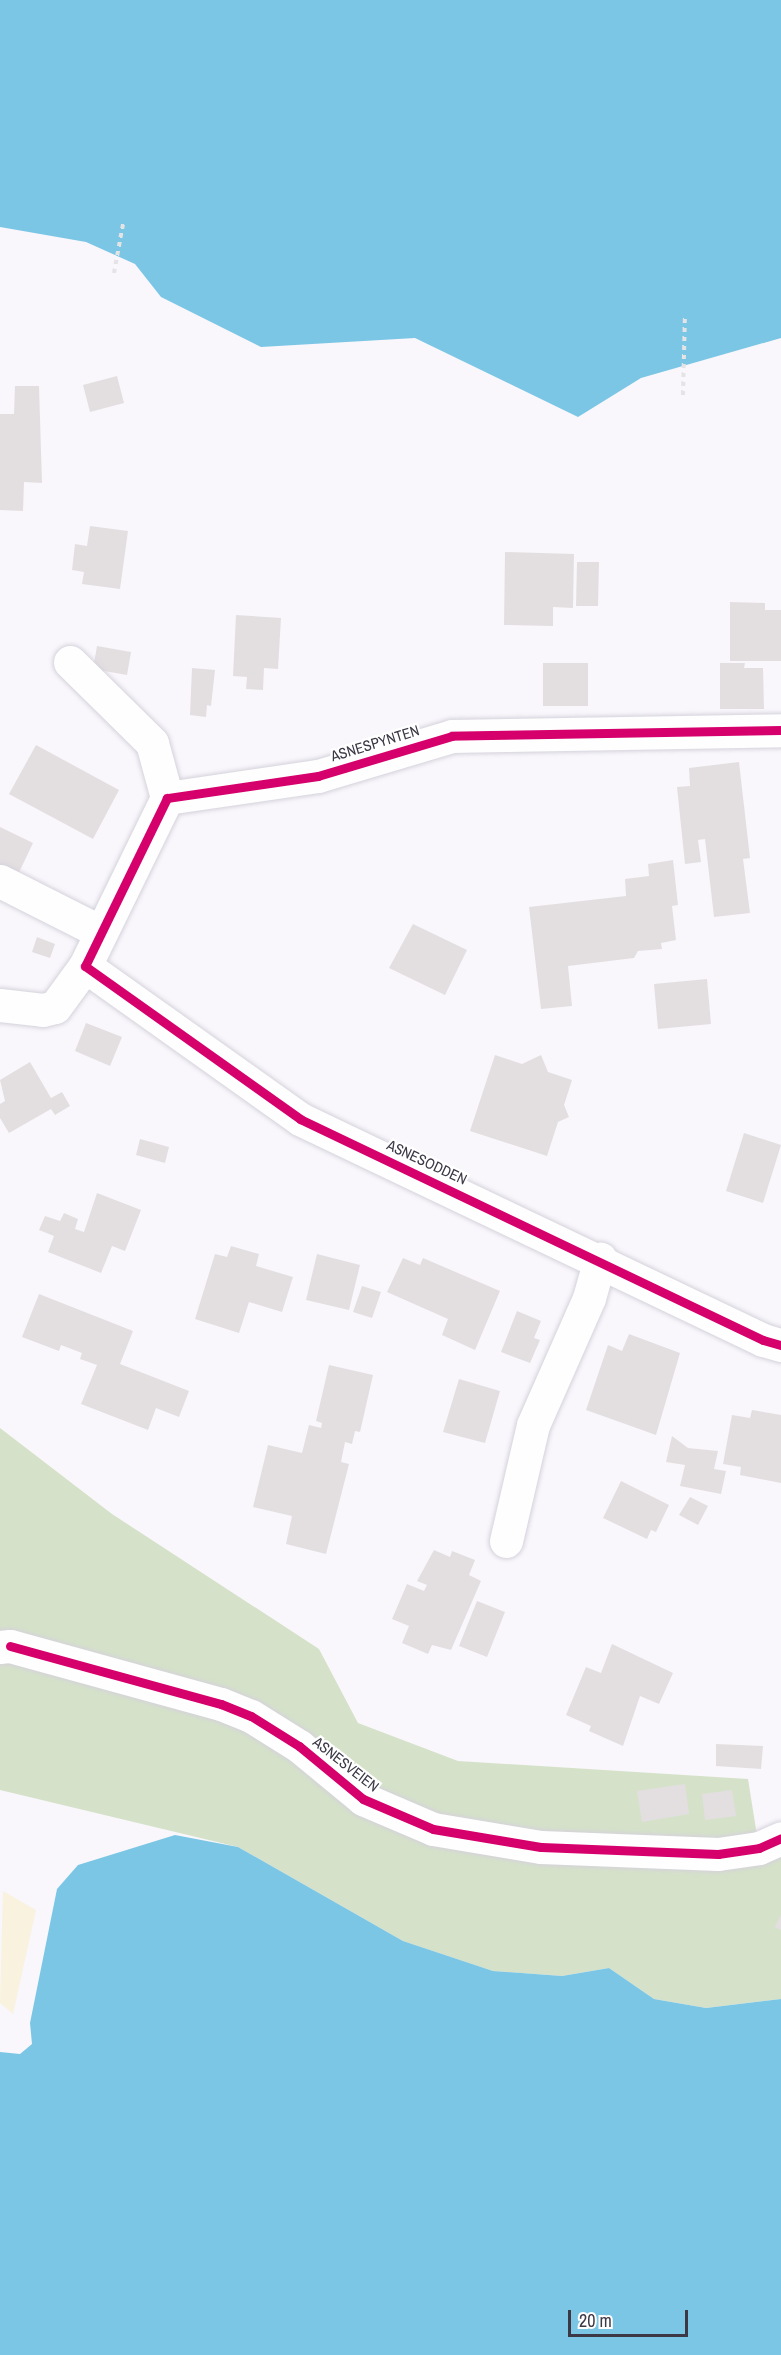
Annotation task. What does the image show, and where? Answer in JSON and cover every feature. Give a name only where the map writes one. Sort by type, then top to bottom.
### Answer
[{"type":"street","points":[[0,1005],[43,1010],[55,1007],[85,966],[167,798],[152,743],[70,662]]},
{"type":"street","name":"ASNESPYNTEN","points":[[167,798],[318,776],[452,736],[781,730]]},
{"type":"street","points":[[0,881],[101,932]]},
{"type":"street","name":"ASNESODDEN","points":[[85,966],[300,1119],[600,1259],[763,1340],[781,1345]]},
{"type":"street","points":[[506,1541],[533,1425],[589,1298],[600,1259]]},
{"type":"street","name":"ASNESVEIEN","points":[[5,1647],[221,1704],[251,1716],[299,1746],[363,1799],[433,1829],[541,1846],[718,1854],[759,1848],[781,1838]]},
{"type":"path","points":[[114,273],[123,224]]},
{"type":"path","points":[[683,395],[685,314]]},
{"type":"green space","points":[[0,1428],[112,1514],[319,1649],[358,1723],[458,1761],[748,1779],[759,1848],[781,1857],[781,1999],[706,2008],[654,1999],[609,1968],[562,1976],[493,1971],[403,1941],[238,1847],[0,1790]]},
{"type":"sand","points":[[3,1891],[36,1910],[13,2014],[0,2003]]},
{"type":"water","points":[[0,0],[781,0],[781,338],[641,378],[578,417],[415,338],[261,347],[161,297],[135,264],[86,242],[0,227]]},
{"type":"water","points":[[175,1835],[238,1847],[403,1941],[493,1971],[562,1976],[609,1968],[654,1999],[706,2008],[781,1999],[781,2355],[0,2355],[0,2052],[20,2054],[32,2044],[30,2023],[57,1889],[78,1865]]},
{"type":"building","points":[[117,376],[124,403],[90,412],[83,385]]},
{"type":"building","points":[[15,386],[39,386],[42,483],[24,482],[23,511],[0,510],[0,414],[14,414]]},
{"type":"building","points":[[90,526],[128,531],[120,589],[82,584],[84,572],[72,570],[75,544],[87,546]]},
{"type":"building","points":[[505,552],[574,554],[573,608],[553,607],[553,626],[504,625]]},
{"type":"building","points":[[577,562],[599,562],[598,606],[576,606]]},
{"type":"building","points":[[730,602],[765,603],[765,610],[781,610],[781,661],[730,661]]},
{"type":"building","points":[[236,615],[281,618],[278,669],[264,668],[263,690],[246,689],[247,677],[233,676]]},
{"type":"building","points":[[97,646],[131,652],[127,675],[93,669]]},
{"type":"building","points":[[543,663],[588,663],[588,706],[543,706]]},
{"type":"building","points":[[720,663],[745,663],[744,668],[763,668],[764,709],[720,709]]},
{"type":"building","points":[[192,668],[215,670],[211,706],[207,705],[206,717],[190,715]]},
{"type":"building","points":[[36,745],[119,790],[93,839],[9,794]]},
{"type":"building","points":[[739,762],[750,858],[743,859],[750,913],[714,917],[705,839],[698,840],[701,862],[685,864],[677,787],[690,786],[689,768]]},
{"type":"building","points":[[0,827],[33,843],[13,885],[0,879]]},
{"type":"building","points":[[673,860],[678,905],[672,906],[676,940],[661,943],[662,949],[638,951],[634,958],[568,966],[572,1006],[541,1009],[529,907],[626,896],[625,879],[649,876],[648,864]]},
{"type":"building","points":[[413,924],[467,950],[445,995],[389,968]]},
{"type":"building","points":[[37,937],[55,944],[50,958],[32,952]]},
{"type":"building","points":[[707,979],[711,1024],[658,1029],[654,984]]},
{"type":"building","points":[[86,1023],[122,1037],[110,1066],[75,1051]]},
{"type":"building","points":[[495,1055],[522,1064],[541,1055],[548,1072],[572,1080],[564,1105],[569,1117],[558,1122],[547,1156],[470,1131]]},
{"type":"building","points":[[30,1062],[51,1098],[62,1092],[70,1106],[55,1115],[51,1109],[9,1133],[0,1118],[0,1104],[5,1101],[0,1080]]},
{"type":"building","points":[[744,1133],[781,1145],[763,1203],[726,1191]]},
{"type":"building","points":[[140,1139],[169,1147],[165,1163],[136,1155]]},
{"type":"building","points":[[97,1193],[141,1210],[125,1251],[112,1246],[101,1273],[48,1252],[54,1236],[39,1230],[45,1216],[60,1221],[64,1213],[78,1219],[75,1229],[84,1232]]},
{"type":"building","points":[[231,1246],[259,1254],[256,1266],[293,1277],[282,1312],[249,1302],[239,1333],[195,1319],[215,1254],[227,1257]]},
{"type":"building","points":[[317,1254],[360,1265],[349,1310],[306,1300]]},
{"type":"building","points":[[403,1258],[420,1265],[423,1258],[500,1291],[475,1350],[442,1335],[448,1319],[387,1292]]},
{"type":"building","points":[[362,1286],[381,1292],[372,1318],[353,1312]]},
{"type":"building","points":[[39,1294],[133,1331],[120,1364],[189,1391],[179,1417],[156,1408],[148,1430],[81,1404],[97,1365],[80,1359],[82,1353],[61,1345],[59,1351],[22,1337]]},
{"type":"building","points":[[517,1311],[541,1321],[534,1338],[540,1340],[530,1363],[501,1352]]},
{"type":"building","points":[[629,1334],[680,1353],[656,1435],[586,1410],[608,1345],[622,1351]]},
{"type":"building","points":[[329,1365],[373,1375],[360,1432],[355,1431],[352,1444],[345,1442],[341,1462],[349,1464],[326,1554],[286,1544],[292,1516],[253,1507],[268,1445],[302,1453],[309,1425],[321,1428],[322,1423],[316,1421]]},
{"type":"building","points":[[459,1379],[500,1391],[485,1443],[443,1432]]},
{"type":"building","points":[[752,1410],[781,1415],[781,1483],[740,1475],[741,1467],[723,1464],[732,1415],[750,1418]]},
{"type":"building","points":[[672,1436],[688,1448],[718,1451],[714,1469],[726,1471],[721,1494],[680,1486],[685,1465],[666,1462]]},
{"type":"building","points":[[621,1481],[669,1505],[656,1532],[651,1530],[647,1539],[603,1518]]},
{"type":"building","points":[[690,1497],[708,1506],[698,1525],[679,1515]]},
{"type":"building","points":[[434,1550],[450,1557],[452,1551],[475,1560],[469,1575],[481,1581],[451,1650],[432,1645],[428,1654],[402,1643],[409,1626],[392,1619],[407,1584],[424,1591],[427,1585],[417,1581]]},
{"type":"building","points":[[477,1601],[505,1612],[487,1657],[459,1646]]},
{"type":"building","points":[[612,1644],[673,1673],[659,1704],[640,1696],[623,1746],[589,1731],[591,1726],[566,1715],[586,1667],[601,1673]]},
{"type":"building","points":[[716,1744],[763,1746],[761,1769],[716,1766]]},
{"type":"building","points":[[685,1784],[689,1814],[642,1822],[637,1791]]},
{"type":"building","points":[[732,1790],[736,1816],[705,1820],[702,1794]]},
{"type":"building","points":[[781,1915],[781,1930],[775,1927]]},
{"type":"cycle path","points":[[781,730],[452,736],[318,776],[167,798],[85,966],[300,1119],[763,1340],[781,1345]]},
{"type":"cycle path","points":[[10,1646],[221,1704],[251,1716],[299,1746],[363,1799],[433,1829],[541,1847],[718,1854],[759,1848],[781,1838]]}]
